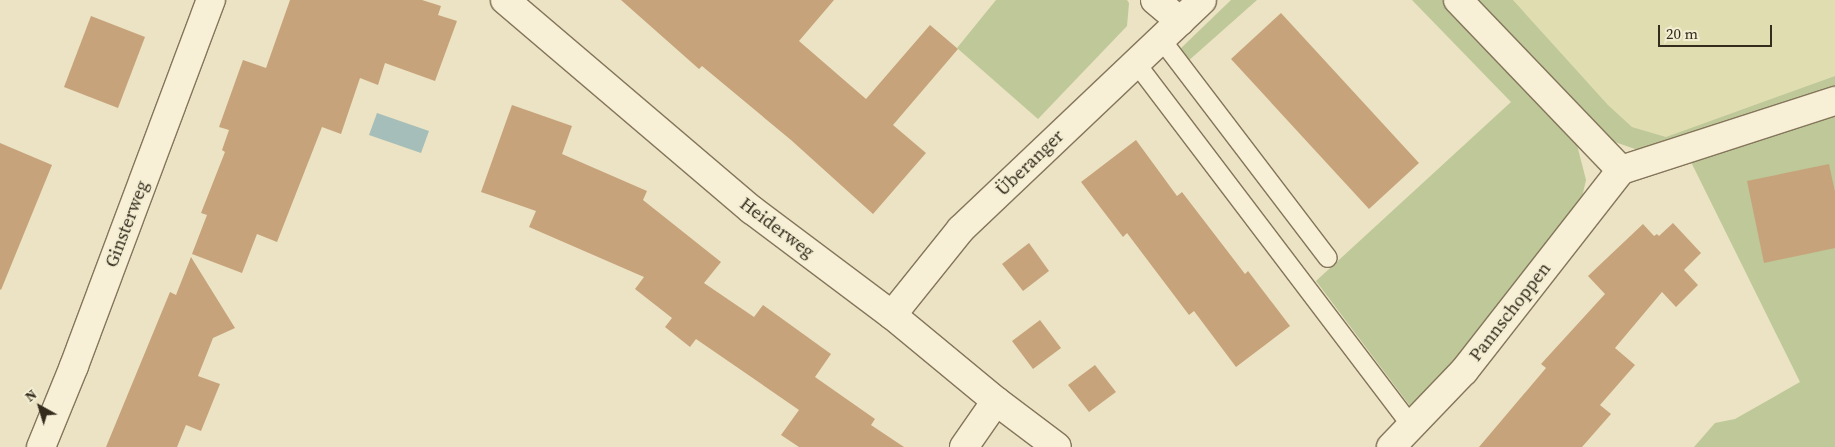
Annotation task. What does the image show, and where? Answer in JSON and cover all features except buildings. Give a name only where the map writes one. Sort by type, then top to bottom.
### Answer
[{"type":"street","name":"Ginsterweg","points":[[40,447],[74,366],[211,0]]},
{"type":"street","name":"Heiderweg","points":[[505,0],[752,210],[892,315],[996,401],[1057,447]]},
{"type":"street","points":[[1155,0],[1170,30]]},
{"type":"street","name":"Überanger","points":[[892,315],[961,229],[1202,0]]},
{"type":"street","points":[[1458,0],[1621,170],[1835,101]]},
{"type":"street","name":"Pannschoppen","points":[[1391,447],[1464,371],[1621,170]]},
{"type":"street","points":[[964,447],[996,401]]},
{"type":"lane","points":[[1170,30],[1328,258]]},
{"type":"lane","points":[[1136,63],[1412,426]]},
{"type":"shaded area","points":[[1513,0],[1835,0],[1835,76],[1666,137],[1632,127],[1608,105]]},
{"type":"green space","points":[[996,0],[1127,0],[1129,3],[1127,26],[1038,119],[957,48]]},
{"type":"green space","points":[[1231,0],[1257,0],[1187,62],[1177,52]]},
{"type":"green space","points":[[1412,0],[1442,0],[1575,137],[1586,180],[1579,210],[1453,367],[1413,410],[1316,281],[1511,102]]},
{"type":"green space","points":[[1473,0],[1513,0],[1608,105],[1632,127],[1666,137],[1835,76],[1835,96],[1664,149],[1635,149],[1612,141]]},
{"type":"green space","points":[[1835,114],[1835,447],[1694,447],[1715,423],[1735,419],[1800,382],[1691,162]]},
{"type":"water","points":[[377,113],[429,131],[421,153],[369,135]]}]
